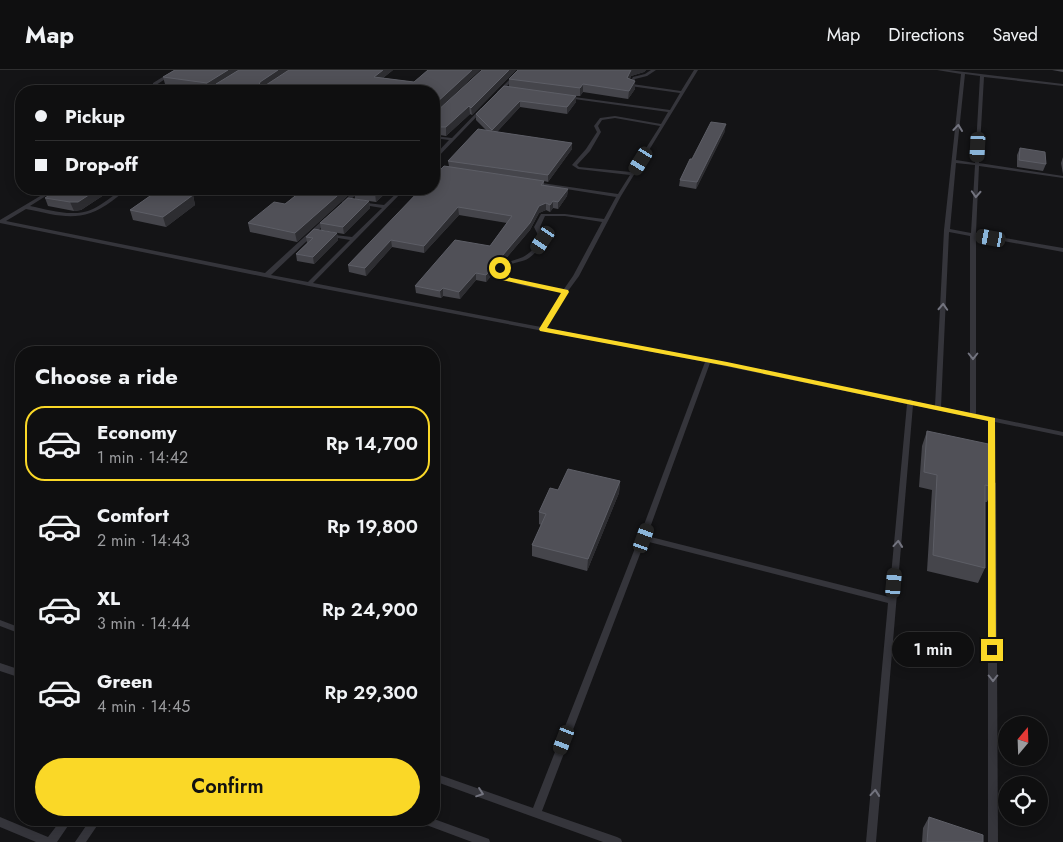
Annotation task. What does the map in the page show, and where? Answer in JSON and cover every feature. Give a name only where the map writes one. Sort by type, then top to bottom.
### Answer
[{"type":"lane","points":[[154,85],[177,70]]},
{"type":"lane","points":[[496,95],[521,70]]},
{"type":"lane","points":[[654,70],[646,75],[634,78],[630,85],[683,92]]},
{"type":"lane","points":[[543,329],[576,276],[619,196],[696,70]]},
{"type":"lane","points":[[939,70],[1063,85]]},
{"type":"lane","points":[[938,408],[947,230],[963,73]]},
{"type":"lane","points":[[973,416],[974,235],[982,75]]},
{"type":"lane","points":[[502,89],[512,90]]},
{"type":"lane","points":[[562,97],[670,111]]},
{"type":"lane","points":[[440,152],[484,108]]},
{"type":"lane","points":[[633,174],[578,168],[574,165],[588,150],[599,132],[596,126],[601,119],[615,117],[662,125]]},
{"type":"lane","points":[[440,138],[452,139]]},
{"type":"lane","points":[[954,161],[1063,177]]},
{"type":"lane","points":[[440,169],[453,171]]},
{"type":"lane","points":[[531,183],[619,196]]},
{"type":"lane","points":[[1,222],[45,195]]},
{"type":"lane","points":[[26,207],[67,215],[83,215],[96,210],[117,195]]},
{"type":"lane","points":[[340,207],[353,195]]},
{"type":"lane","points":[[309,284],[397,195]]},
{"type":"lane","points":[[347,200],[385,207]]},
{"type":"lane","points":[[267,275],[334,213]]},
{"type":"lane","points":[[565,292],[504,278],[499,274],[500,268],[506,263],[528,256],[538,248],[543,240],[537,227],[543,215],[565,215],[604,222]]},
{"type":"lane","points":[[1,222],[708,361],[1063,434]]},
{"type":"lane","points":[[947,230],[1063,250]]},
{"type":"lane","points":[[313,232],[353,239]]},
{"type":"lane","points":[[536,813],[644,538],[708,361]]},
{"type":"lane","points":[[871,842],[910,402]]},
{"type":"lane","points":[[992,420],[992,459]]},
{"type":"lane","points":[[992,478],[993,842]]},
{"type":"lane","points":[[644,538],[893,601]]},
{"type":"lane","points":[[0,623],[15,629]]},
{"type":"lane","points":[[0,666],[15,672]]},
{"type":"lane","points":[[440,779],[618,842]]},
{"type":"lane","points":[[0,822],[49,842],[63,826]]},
{"type":"lane","points":[[80,842],[92,826]]},
{"type":"lane","points":[[440,826],[485,842]]},
{"type":"building","points":[[175,70],[228,70],[207,83],[163,77]]},
{"type":"building","points":[[239,70],[278,70],[260,82],[259,85],[216,84]]},
{"type":"building","points":[[289,70],[383,70],[374,77],[414,82],[428,70],[472,70],[440,99],[440,85],[266,85]]},
{"type":"building","points":[[482,70],[509,70],[471,108],[469,106],[446,127],[440,127],[440,108]]},
{"type":"building","points":[[518,70],[631,70],[627,78],[635,81],[629,91],[583,84],[580,88],[509,79]]},
{"type":"building","points":[[504,86],[576,96],[567,107],[520,101],[492,130],[476,114]]},
{"type":"building","points":[[711,122],[726,124],[697,182],[680,180],[690,159],[692,159]]},
{"type":"building","points":[[478,129],[572,143],[548,175],[448,161]]},
{"type":"building","points":[[1020,148],[1045,152],[1046,164],[1019,160]]},
{"type":"building","points":[[444,166],[544,181],[541,185],[568,189],[558,202],[553,201],[550,205],[546,203],[539,206],[530,223],[486,275],[476,273],[459,292],[443,288],[440,291],[415,286],[455,240],[490,246],[512,216],[458,207],[424,246],[391,240],[365,268],[348,265],[415,195],[440,195],[440,170]]},
{"type":"building","points":[[49,195],[89,195],[78,202],[45,198]]},
{"type":"building","points":[[151,195],[193,195],[163,217],[130,210]]},
{"type":"building","points":[[296,195],[338,195],[295,233],[248,223],[274,202],[285,204]]},
{"type":"building","points":[[348,198],[369,201],[343,227],[320,223]]},
{"type":"building","points":[[314,229],[337,233],[313,257],[296,254],[313,238],[306,237]]},
{"type":"building","points":[[927,431],[993,445],[994,487],[985,485],[985,568],[933,555],[937,475],[924,472]]},
{"type":"building","points":[[568,469],[620,481],[588,559],[532,545],[546,514],[539,512],[550,488],[558,490]]},
{"type":"building","points":[[929,817],[983,835],[983,842],[927,842]]},
{"type":"route","points":[[500,268],[499,274],[504,278],[536,287],[565,292],[543,329],[727,364],[992,420],[992,650]]}]
